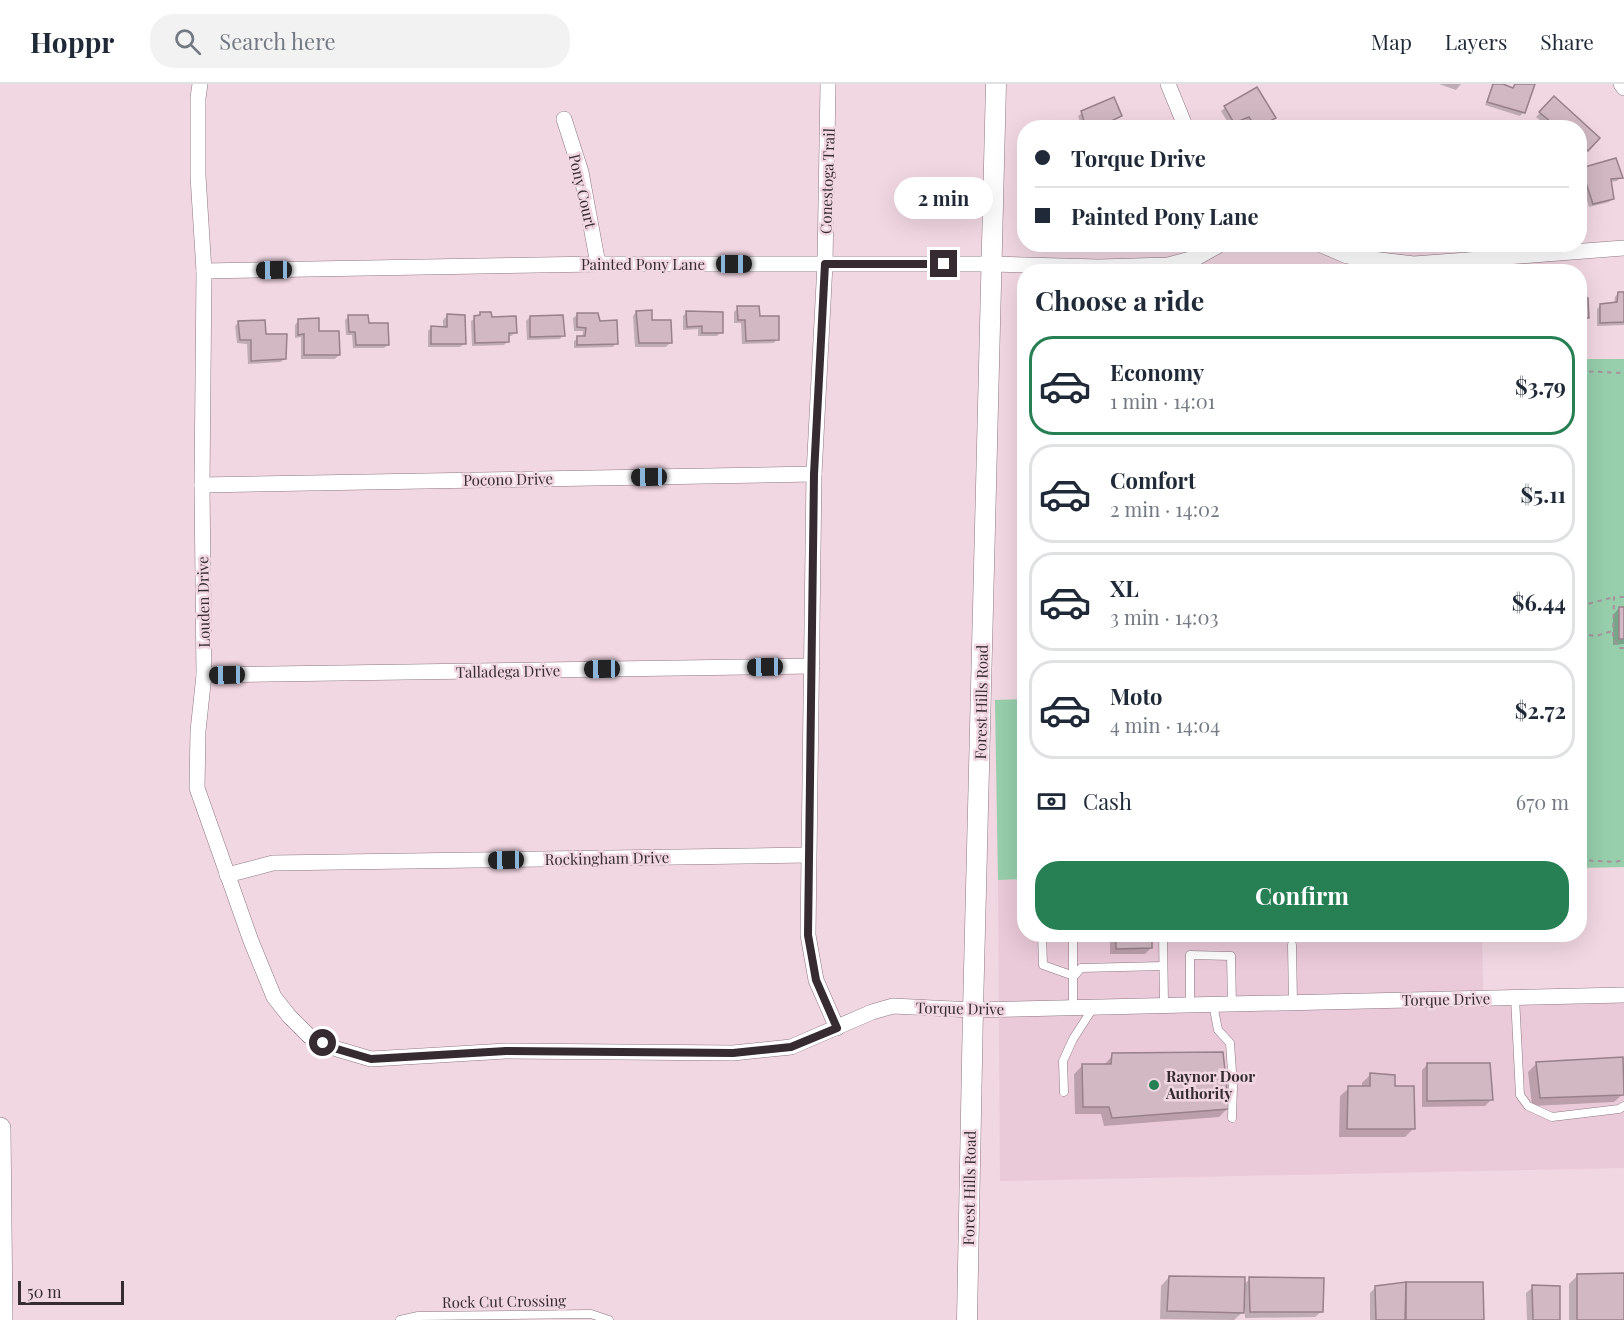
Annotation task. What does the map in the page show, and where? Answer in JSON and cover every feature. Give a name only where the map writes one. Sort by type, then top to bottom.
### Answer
[{"type":"main road","points":[[0,1128],[2,1320]]},
{"type":"street","name":"Louden Drive","points":[[200,84],[198,176],[204,272],[202,485],[204,675],[198,731],[196,788],[273,997],[309,1036]]},
{"type":"street","name":"Conestoga Trail","points":[[828,84],[825,264],[814,474],[808,935],[816,980],[837,1028]]},
{"type":"street","name":"Forest Hills Road","points":[[967,1320],[996,84]]},
{"type":"street","points":[[1168,84],[1183,120]]},
{"type":"street","points":[[1621,84],[1624,88]]},
{"type":"street","name":"Pony Court","points":[[564,119],[581,172],[598,264]]},
{"type":"street","points":[[1587,251],[1624,248]]},
{"type":"street","name":"Painted Pony Lane","points":[[1172,264],[1198,257],[1207,252]]},
{"type":"street","points":[[1338,252],[1347,256],[1414,264],[1572,252]]},
{"type":"street","name":"Painted Pony Lane","points":[[204,272],[598,264],[1017,265]]},
{"type":"street","name":"Pocono Drive","points":[[202,485],[814,474]]},
{"type":"street","name":"Talladega Drive","points":[[204,675],[812,666]]},
{"type":"street","name":"Rockingham Drive","points":[[227,875],[273,863],[808,855]]},
{"type":"street","name":"Torque Drive","points":[[309,1036],[337,1049],[371,1059],[506,1051],[733,1053],[791,1047],[872,1012],[893,1006],[973,1010],[1624,995]]},
{"type":"lane","points":[[1042,942],[1043,965],[1074,975]]},
{"type":"lane","points":[[1073,942],[1073,1007]]},
{"type":"lane","points":[[1163,942],[1164,1005]]},
{"type":"lane","points":[[1292,945],[1293,1002]]},
{"type":"lane","points":[[1190,1005],[1190,956],[1231,956],[1232,1004]]},
{"type":"lane","points":[[1074,975],[1081,968],[1163,966]]},
{"type":"lane","points":[[1515,997],[1520,1095],[1528,1106],[1551,1116],[1619,1109],[1624,1106]]},
{"type":"lane","points":[[1213,1004],[1218,1030],[1230,1043],[1233,1086],[1232,1118]]},
{"type":"lane","points":[[1064,1092],[1064,1061],[1073,1039],[1094,1007]]},
{"type":"lane","name":"Rock Cut Crossing","points":[[400,1320],[418,1316],[591,1314],[609,1320]]},
{"type":"path","points":[[1587,370],[1624,373]]},
{"type":"path","points":[[1614,597],[1612,637],[1619,648],[1624,648]]},
{"type":"path","points":[[1587,604],[1614,597],[1624,597]]},
{"type":"path","points":[[1587,635],[1596,636],[1612,631]]},
{"type":"path","points":[[1587,861],[1615,862],[1624,860]]},
{"type":"path","points":[[1591,861],[1591,867]]},
{"type":"shaded area","points":[[1017,879],[1017,942],[1482,942],[1483,990],[1624,988],[1624,1168],[1000,1181],[998,880]]},
{"type":"green space","points":[[1587,359],[1624,359],[1624,867],[1587,868]]},
{"type":"green space","points":[[1017,699],[1017,879],[998,880],[995,700]]},
{"type":"building","points":[[1493,84],[1503,84],[1513,88],[1515,84],[1535,84],[1525,113],[1487,102]]},
{"type":"building","points":[[1257,87],[1276,118],[1251,120],[1249,117],[1232,120],[1224,106]]},
{"type":"building","points":[[1554,96],[1580,120],[1548,120],[1539,112]]},
{"type":"building","points":[[1114,97],[1122,116],[1113,120],[1084,120],[1081,111]]},
{"type":"building","points":[[1587,126],[1600,138],[1587,150]]},
{"type":"building","points":[[1616,158],[1623,178],[1611,179],[1614,199],[1593,204],[1587,186],[1587,166]]},
{"type":"building","points":[[1618,292],[1624,292],[1624,322],[1600,323],[1600,304],[1617,302]]},
{"type":"building","points":[[1587,298],[1588,298],[1589,318],[1587,318]]},
{"type":"building","points":[[737,306],[759,306],[760,316],[779,316],[779,340],[746,341],[745,320],[738,320]]},
{"type":"building","points":[[652,310],[652,320],[671,320],[672,343],[639,343],[636,311]]},
{"type":"building","points":[[686,311],[723,312],[723,333],[702,333],[702,326],[687,327]]},
{"type":"building","points":[[480,312],[491,312],[492,317],[516,316],[517,333],[509,333],[509,342],[475,343],[474,316],[480,315]]},
{"type":"building","points":[[577,313],[598,313],[600,321],[617,320],[618,344],[577,345],[577,336],[585,336],[586,328],[577,327]]},
{"type":"building","points":[[447,314],[465,315],[466,344],[431,344],[431,326],[447,327]]},
{"type":"building","points":[[348,315],[368,315],[369,323],[388,323],[389,345],[356,345],[355,332],[349,332]]},
{"type":"building","points":[[563,315],[565,336],[530,337],[530,316]]},
{"type":"building","points":[[319,318],[319,331],[339,331],[340,355],[304,355],[304,334],[298,335],[298,319]]},
{"type":"building","points":[[265,320],[266,334],[287,334],[286,359],[251,361],[251,340],[240,340],[238,321]]},
{"type":"building","points":[[1619,607],[1624,607],[1624,639],[1619,639]]},
{"type":"building","points":[[1116,942],[1152,942],[1152,948],[1116,949]]},
{"type":"building","name":"Raynor Door Authority","points":[[1223,1052],[1229,1109],[1112,1118],[1109,1107],[1083,1107],[1082,1064],[1111,1064],[1112,1053]]},
{"type":"building","points":[[1623,1057],[1624,1095],[1540,1098],[1536,1062]]},
{"type":"building","points":[[1427,1063],[1490,1063],[1493,1100],[1427,1101]]},
{"type":"building","points":[[1370,1073],[1395,1075],[1395,1086],[1414,1086],[1415,1129],[1347,1129],[1348,1086],[1370,1086]]},
{"type":"building","points":[[1624,1273],[1624,1320],[1577,1320],[1577,1274]]},
{"type":"building","points":[[1169,1276],[1245,1277],[1244,1313],[1167,1311]]},
{"type":"building","points":[[1249,1277],[1324,1278],[1323,1312],[1250,1312]]},
{"type":"building","points":[[1406,1282],[1483,1282],[1484,1320],[1406,1320]]},
{"type":"building","points":[[1406,1282],[1405,1320],[1376,1320],[1375,1286]]},
{"type":"building","points":[[1532,1285],[1560,1286],[1560,1320],[1533,1320]]},
{"type":"place","name":"Raynor Door Authority","points":[[1154,1085]]},
{"type":"route","points":[[323,1043],[371,1059],[506,1051],[733,1053],[791,1047],[837,1028],[816,980],[808,935],[814,474],[825,264],[944,264]]}]
